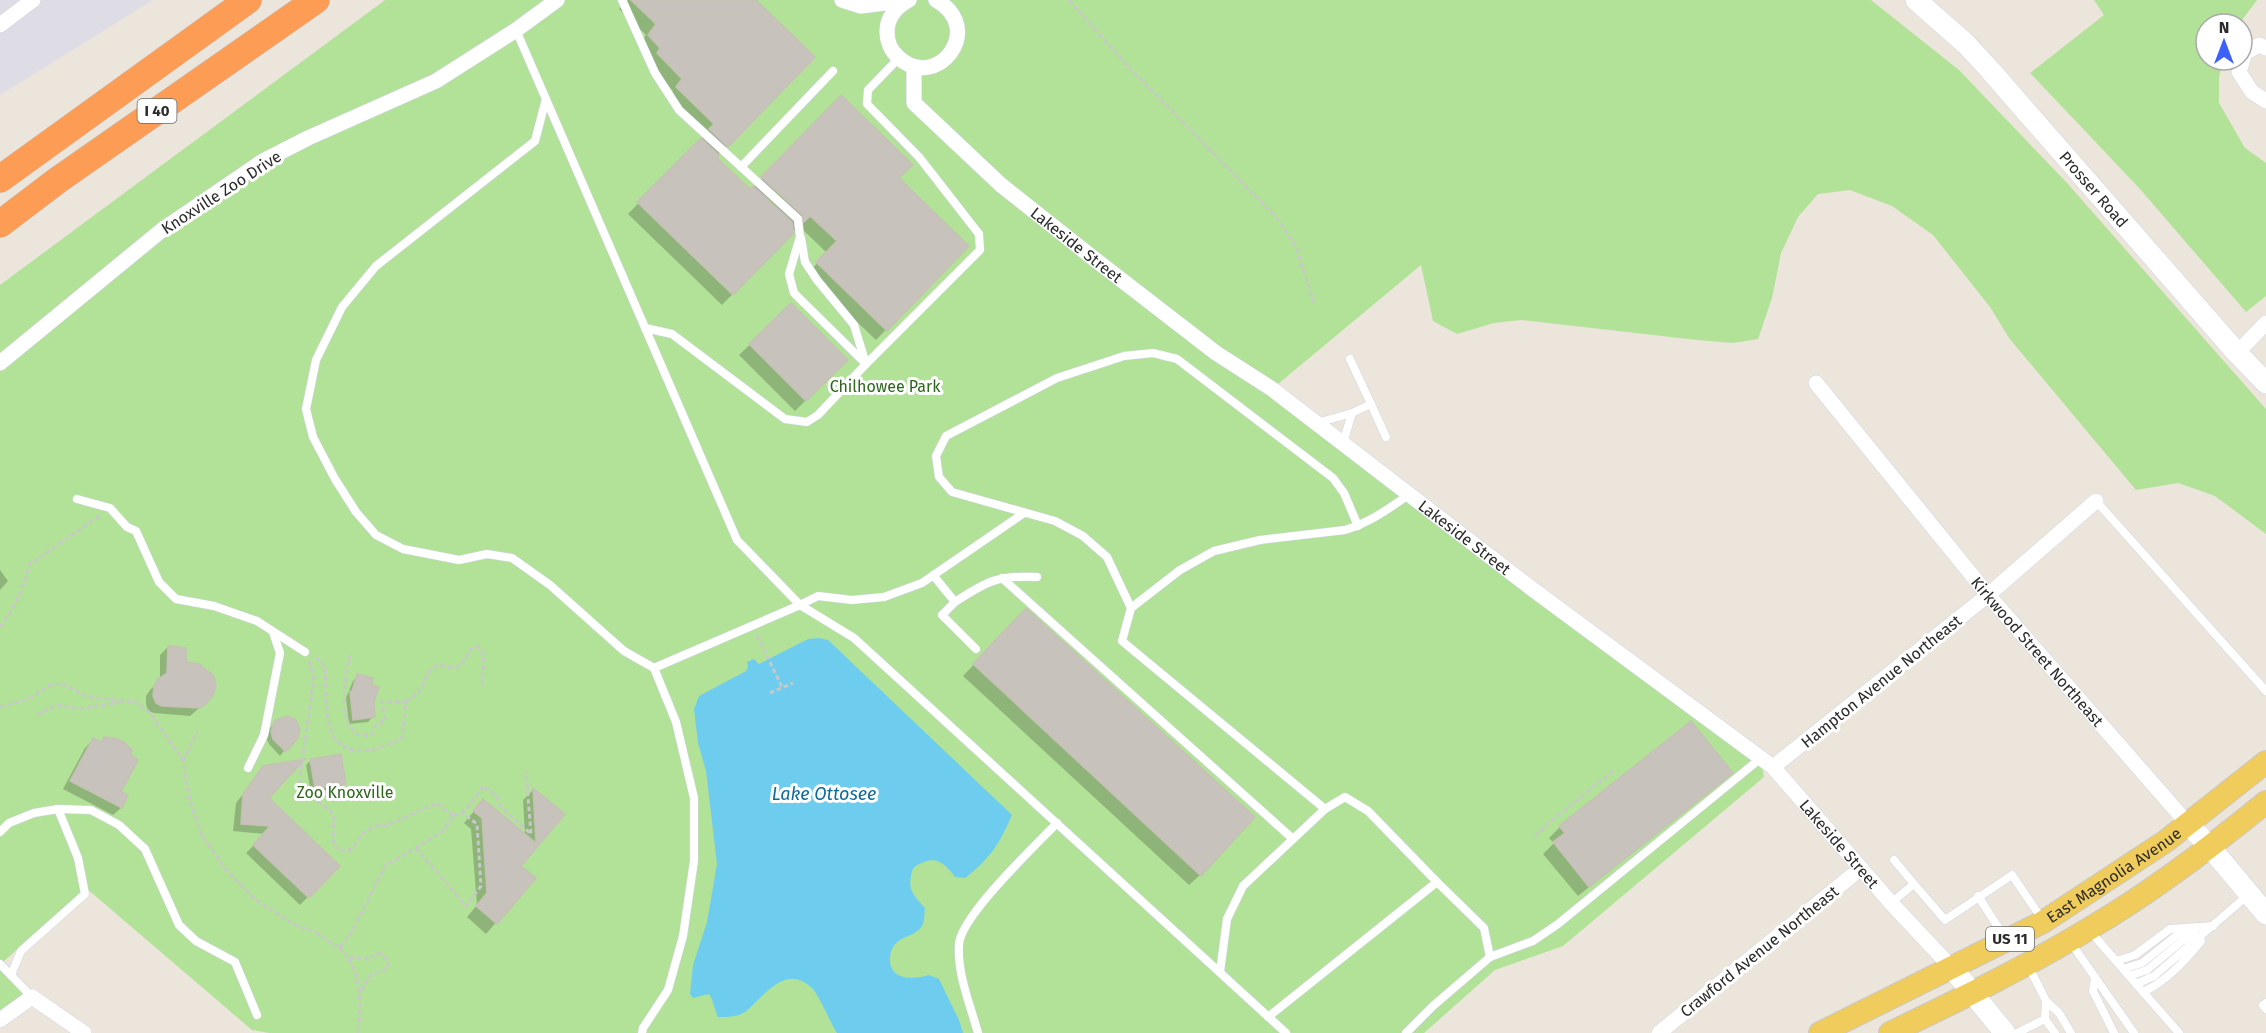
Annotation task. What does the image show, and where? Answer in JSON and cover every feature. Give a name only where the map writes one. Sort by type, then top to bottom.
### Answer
[{"type":"highway","name":"I 40","points":[[0,179],[248,0]]},
{"type":"highway","name":"I 40","points":[[0,224],[58,180],[316,0]]},
{"type":"main road","name":"East Magnolia Avenue","points":[[1820,1033],[2043,921],[2150,852],[2266,762]]},
{"type":"main road","name":"East Magnolia Avenue","points":[[1890,1033],[1973,992],[2079,935],[2211,847],[2266,802]]},
{"type":"street","points":[[0,25],[33,0]]},
{"type":"street","name":"Knoxville Zoo Drive","points":[[0,363],[162,230],[263,161],[308,138],[436,81],[516,30],[557,0]]},
{"type":"street","points":[[842,0],[861,6],[908,0]]},
{"type":"street","points":[[908,0],[893,12],[888,22],[889,45],[899,58],[914,67],[925,68],[937,65],[947,58],[954,49],[958,37],[953,14],[945,5],[936,0]]},
{"type":"street","name":"Prosser Road","points":[[1916,0],[1966,44],[1990,70],[2237,353],[2266,383]]},
{"type":"street","points":[[2266,48],[2259,45],[2244,53],[2239,72],[2252,92],[2266,101]]},
{"type":"street","name":"Lakeside Street","points":[[914,67],[914,103],[1001,185],[1216,353],[1272,389],[1531,588],[1767,762],[1860,869],[1952,968],[2006,1033]]},
{"type":"street","points":[[2237,353],[2261,329]]},
{"type":"street","points":[[2261,329],[2266,348]]},
{"type":"street","name":"Kirkwood Street Northeast","points":[[1816,383],[1988,596],[2188,824],[2211,847],[2266,914]]},
{"type":"street","name":"Hampton Avenue Northeast","points":[[1767,762],[1988,596],[2096,501]]},
{"type":"street","name":"Crawford Avenue Northeast","points":[[1659,1033],[1860,869]]},
{"type":"street","points":[[0,1020],[32,997],[84,1033]]},
{"type":"lane","points":[[622,0],[655,73],[679,110],[798,219],[805,261],[817,280],[854,325],[866,364]]},
{"type":"lane","points":[[516,30],[737,540],[800,605],[854,638],[1286,1033]]},
{"type":"lane","points":[[645,328],[672,334],[785,419],[807,422],[818,415],[980,250],[979,234],[919,157],[867,104],[868,90],[899,58]]},
{"type":"lane","points":[[741,167],[833,71]]},
{"type":"lane","points":[[546,99],[535,141],[376,266],[342,307],[316,360],[306,409],[313,437],[335,479],[356,512],[376,535],[403,549],[459,560],[487,554],[512,558],[550,585],[624,651],[654,668],[676,722],[694,798],[694,861],[683,936],[668,990],[642,1033]]},
{"type":"lane","points":[[800,237],[789,274],[794,293],[866,364]]},
{"type":"lane","points":[[1131,608],[1107,557],[1083,536],[1055,520],[952,492],[939,477],[936,456],[946,436],[1057,378],[1124,356],[1153,353],[1177,359],[1333,478],[1344,493],[1358,526]]},
{"type":"lane","points":[[1350,358],[1386,436]]},
{"type":"lane","points":[[1317,423],[1371,404]]},
{"type":"lane","points":[[1343,443],[1352,412]]},
{"type":"lane","points":[[1325,809],[1122,641],[1131,608],[1180,570],[1214,551],[1260,540],[1345,530],[1367,523],[1410,494]]},
{"type":"lane","points":[[77,499],[110,508],[127,527],[136,531],[159,582],[176,599],[214,606],[257,621],[305,652]]},
{"type":"lane","points":[[2096,501],[2266,691]]},
{"type":"lane","points":[[654,668],[818,596],[852,600],[884,597],[922,583],[1024,513]]},
{"type":"lane","points":[[933,575],[955,602]]},
{"type":"lane","points":[[976,650],[942,615],[955,602],[985,583],[1009,576],[1036,577]]},
{"type":"lane","points":[[1002,578],[1293,839]]},
{"type":"lane","points":[[248,768],[264,735],[280,653],[273,632]]},
{"type":"lane","points":[[1406,1033],[1433,1006],[1490,957],[1533,941],[1558,924],[1767,762]]},
{"type":"lane","points":[[1220,972],[1227,919],[1243,886],[1325,809],[1345,797],[1368,811],[1484,928],[1490,957]]},
{"type":"lane","points":[[0,832],[9,823],[26,816],[58,809],[91,810],[119,825],[145,849],[179,926],[196,941],[235,962],[257,1015]]},
{"type":"lane","points":[[11,975],[21,951],[85,894],[78,858],[58,809]]},
{"type":"lane","points":[[978,1033],[961,973],[959,941],[971,917],[1057,823]]},
{"type":"lane","points":[[1894,860],[1945,920],[2012,875],[2043,921]]},
{"type":"lane","points":[[1268,1017],[1437,882]]},
{"type":"lane","points":[[1891,903],[1914,884]]},
{"type":"lane","points":[[2136,984],[2154,976],[2250,894]]},
{"type":"lane","points":[[1978,896],[2007,941]]},
{"type":"lane","points":[[2116,961],[2135,956],[2170,929],[2213,926]]},
{"type":"lane","points":[[2123,969],[2142,963],[2177,935],[2213,926]]},
{"type":"lane","points":[[2129,976],[2147,970],[2182,941],[2213,926]]},
{"type":"lane","points":[[2143,992],[2152,988],[2189,956],[2213,926]]},
{"type":"lane","points":[[2079,935],[2116,961],[2179,1033]]},
{"type":"lane","points":[[2079,935],[2095,977],[2134,1033]]},
{"type":"lane","points":[[2027,963],[2046,1001],[2059,1013],[2071,1033]]},
{"type":"lane","points":[[0,964],[32,997]]},
{"type":"lane","points":[[2095,977],[2093,991],[2114,1033]]},
{"type":"lane","points":[[2046,1001],[2045,1018],[2055,1033]]},
{"type":"lane","points":[[2266,1003],[2263,1005],[2266,1009]]},
{"type":"lane","points":[[2017,1033],[2045,1018]]},
{"type":"path","points":[[1069,0],[1124,62],[1278,219],[1296,247],[1315,306]]},
{"type":"path","points":[[0,627],[11,614],[23,590],[29,565],[110,508]]},
{"type":"path","points":[[753,625],[782,687]]},
{"type":"path","points":[[351,653],[345,669],[344,696],[350,727],[356,735],[364,737],[372,734],[375,726],[385,720],[382,702],[406,702],[417,694],[431,670],[437,666],[457,667],[464,664],[471,649],[479,647],[484,655],[482,686]]},
{"type":"path","points":[[305,652],[319,659],[325,667],[328,722],[337,742],[349,749],[364,752],[383,748],[402,738],[406,702]]},
{"type":"path","points":[[305,652],[314,678],[299,783],[309,796],[330,810],[334,817],[335,847],[344,851],[352,849],[362,834],[374,826],[388,825],[437,803],[453,816]]},
{"type":"path","points":[[770,693],[793,682]]},
{"type":"path","points":[[0,707],[28,699],[52,684],[65,685],[88,697],[135,702],[149,712],[183,760],[190,801],[202,835],[226,870],[256,900],[291,923],[317,933],[349,957],[355,970],[359,994],[358,1033]]},
{"type":"path","points":[[37,715],[57,705],[80,710],[128,701]]},
{"type":"path","points":[[183,760],[198,731]]},
{"type":"path","points":[[339,948],[350,935],[385,866],[443,831],[453,816],[462,813],[483,786],[497,796],[500,806],[531,834],[526,771]]},
{"type":"path","points":[[1535,836],[1613,771]]},
{"type":"path","points":[[416,848],[466,906],[481,886],[477,824],[462,813]]},
{"type":"path","points":[[349,957],[368,958],[379,953],[383,954],[388,964],[387,969],[371,975],[359,994]]},
{"type":"shaded area","points":[[0,0],[153,0],[0,95]]},
{"type":"green space","name":"Chilhowee Park","points":[[385,0],[1871,0],[1959,70],[2067,183],[2266,409],[2266,534],[2215,496],[2178,483],[2136,490],[2009,338],[1990,307],[1933,235],[1892,206],[1850,190],[1818,194],[1798,217],[1781,253],[1772,298],[1758,339],[1733,343],[1521,320],[1494,323],[1457,334],[1433,321],[1421,265],[1272,389],[1761,758],[1764,777],[1563,946],[1495,970],[1424,1033],[269,1033],[252,1030],[86,888],[3,962],[32,997],[0,1020],[0,285]]},
{"type":"green space","points":[[2094,0],[2257,0],[2248,12],[2194,12],[2194,72],[2220,72],[2219,103],[2245,148],[2266,163],[2266,296],[2246,312],[2140,189],[2030,73],[2104,15]]},
{"type":"water","name":"Lake Ottosee","points":[[808,639],[828,640],[1012,815],[993,850],[965,878],[955,877],[946,866],[931,860],[913,868],[910,886],[913,894],[925,908],[924,922],[913,934],[895,945],[890,958],[891,966],[898,975],[910,978],[929,975],[939,979],[963,1033],[837,1033],[812,988],[802,981],[793,979],[784,980],[767,991],[739,1015],[718,1017],[709,994],[693,998],[690,994],[693,965],[707,922],[717,864],[706,771],[698,743],[694,709],[699,696],[746,671],[747,662],[754,659],[759,664]]},
{"type":"building","points":[[631,0],[756,0],[815,57],[728,147],[709,129],[714,124],[676,87],[682,79],[657,53],[660,48],[648,35],[656,24]]},
{"type":"building","points":[[841,95],[913,165],[899,178],[969,246],[887,331],[816,262],[837,241],[810,216],[804,222],[802,215],[761,177]]},
{"type":"building","points":[[701,138],[719,155],[717,158],[750,189],[753,186],[792,222],[794,233],[733,295],[637,202]]},
{"type":"building","points":[[791,303],[848,360],[806,401],[749,344]]},
{"type":"building","points":[[1026,608],[1255,817],[1201,876],[973,664]]},
{"type":"building","points":[[168,646],[186,648],[186,662],[199,664],[214,676],[216,686],[213,696],[205,705],[199,708],[162,706],[156,703],[153,696],[154,687],[157,680],[167,673]]},
{"type":"building","points":[[357,674],[373,678],[372,685],[379,687],[374,703],[375,717],[353,720],[350,692]]},
{"type":"building","points":[[288,716],[296,720],[300,729],[298,738],[286,752],[273,739],[271,731],[275,720]]},
{"type":"building","points":[[1691,721],[1733,773],[1589,887],[1553,842],[1565,833],[1559,826]]},
{"type":"building","points":[[104,737],[124,742],[132,750],[131,755],[138,760],[121,792],[128,795],[122,808],[70,781],[93,738],[101,742]]},
{"type":"building","points":[[341,754],[346,784],[315,789],[310,759]]},
{"type":"building","points":[[305,759],[269,798],[340,866],[309,898],[253,845],[270,826],[241,824],[243,794],[263,766]]},
{"type":"building","points":[[533,788],[565,814],[521,866],[536,878],[497,924],[476,906],[487,893],[482,818],[473,811],[483,799],[536,843]]},
{"type":"park label","name":"Zoo Knoxville","points":[[345,792]]}]
